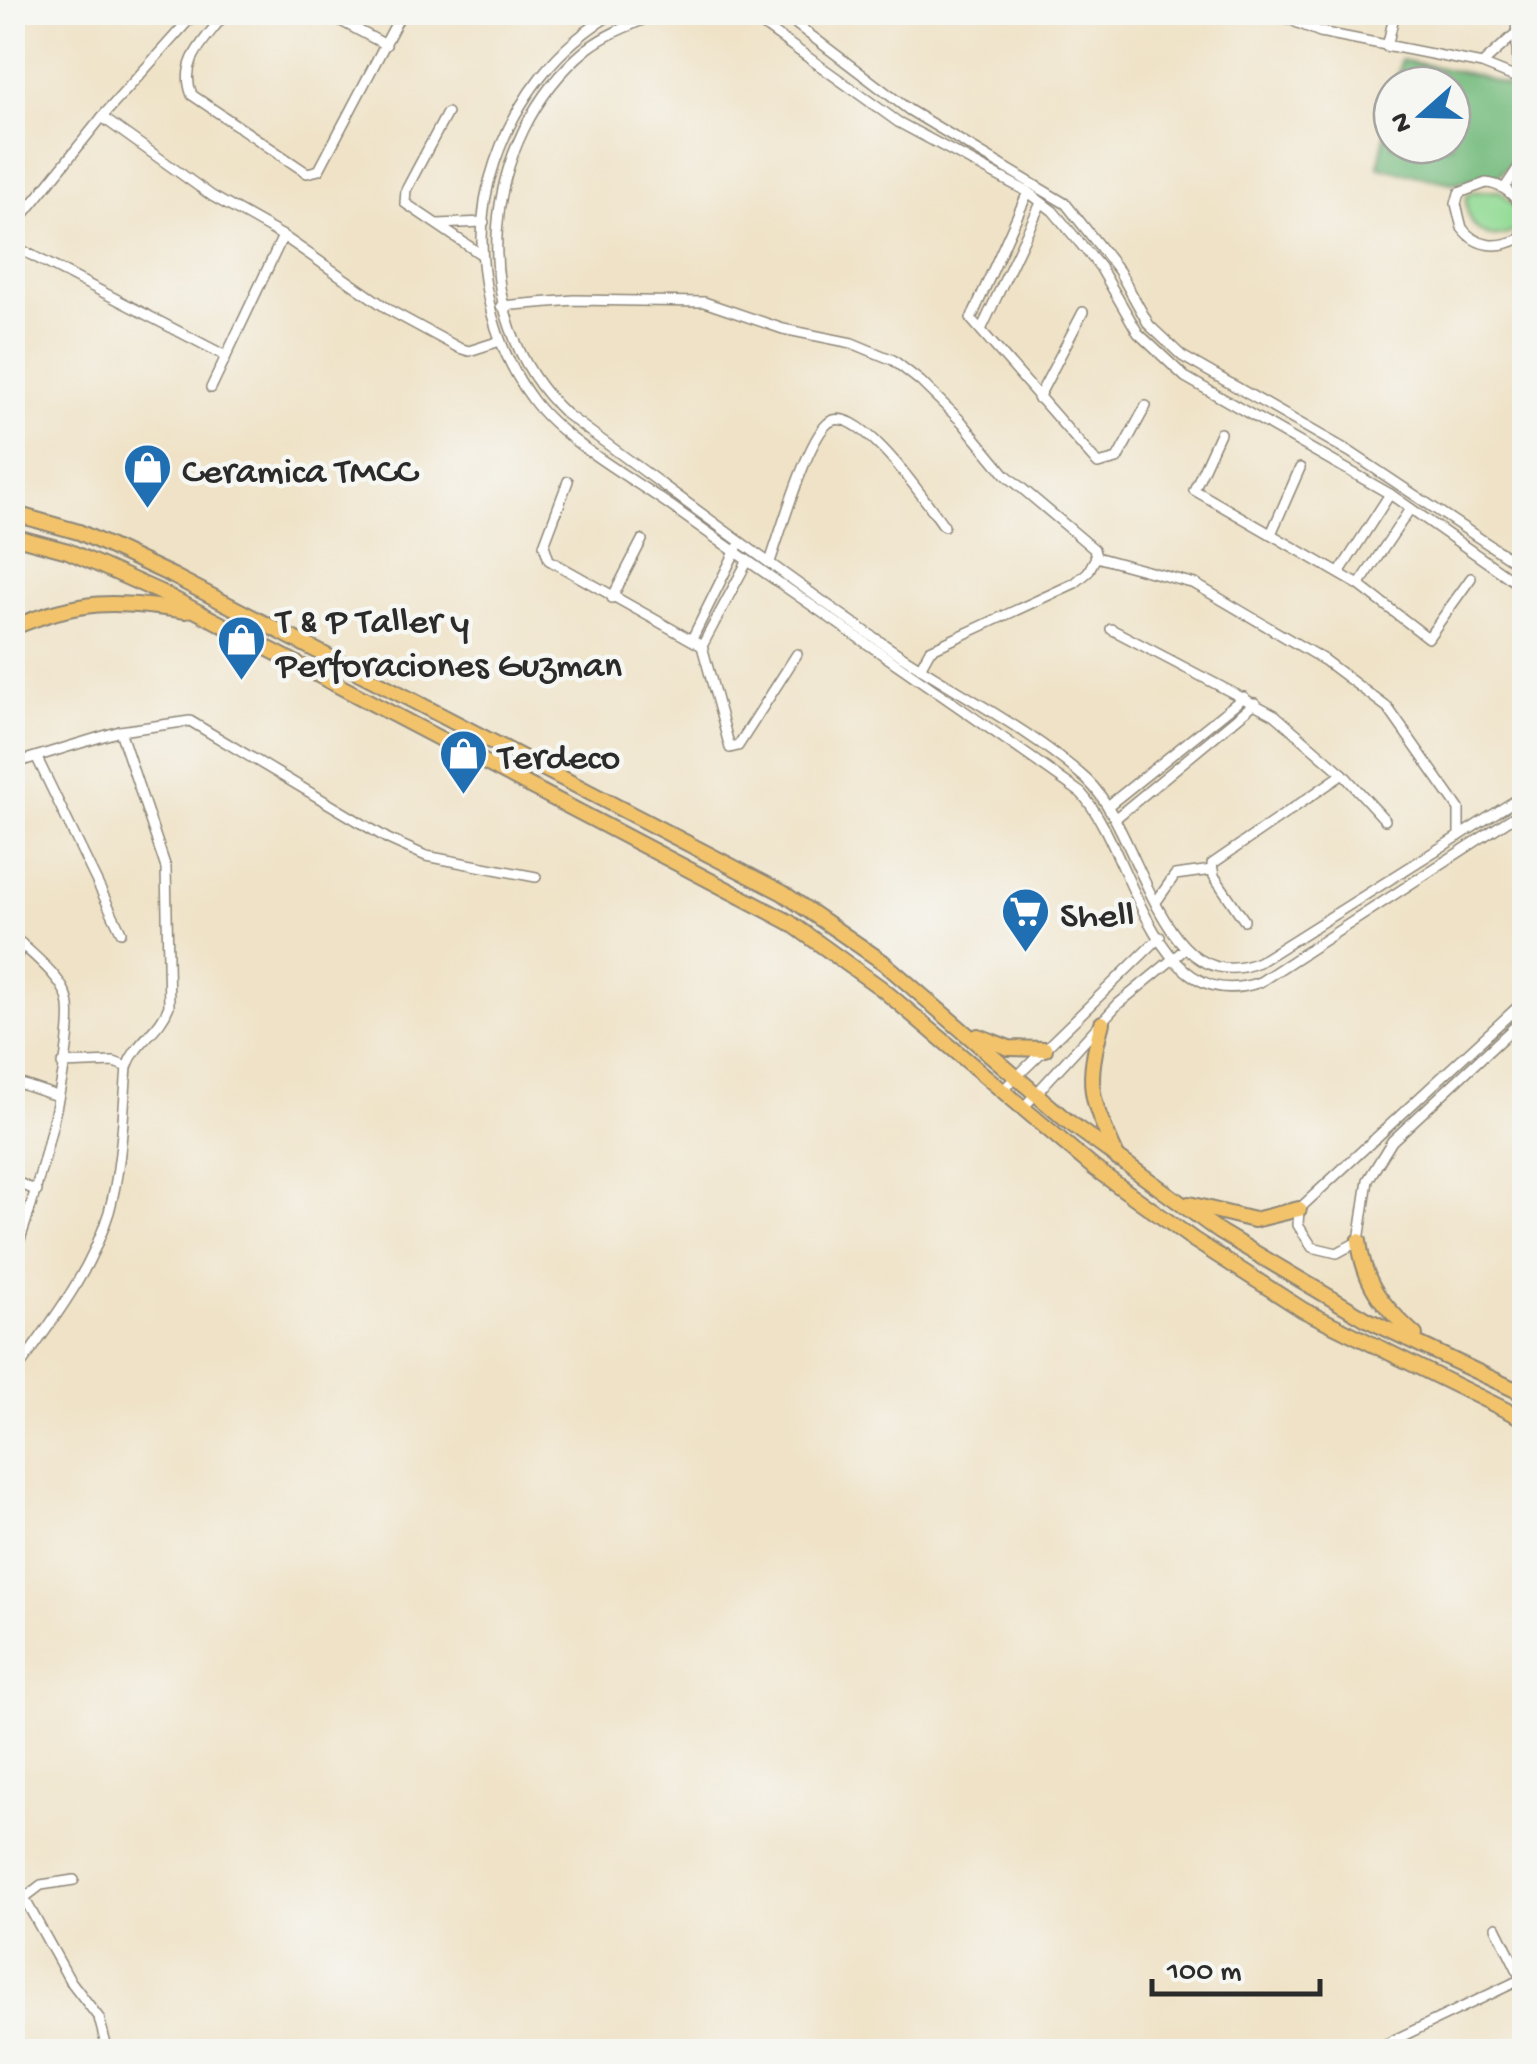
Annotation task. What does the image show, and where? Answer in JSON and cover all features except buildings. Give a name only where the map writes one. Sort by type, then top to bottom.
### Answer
[{"type":"main road","points":[[12,513],[79,532],[173,576],[784,893],[884,962],[1037,1094],[1118,1159],[1220,1232],[1310,1288],[1524,1394]]},
{"type":"main road","points":[[12,536],[113,569],[760,905],[849,964],[1022,1109],[1194,1240],[1304,1310],[1524,1419]]},
{"type":"main road","points":[[12,628],[56,610],[98,602],[198,613]]},
{"type":"main road","points":[[1102,1023],[1091,1063],[1090,1094],[1118,1159]]},
{"type":"main road","points":[[963,1028],[1009,1048],[1046,1048]]},
{"type":"main road","points":[[1178,1200],[1230,1217],[1254,1220],[1299,1209]]},
{"type":"main road","points":[[1358,1240],[1375,1296],[1426,1346]]},
{"type":"street","points":[[12,229],[102,117],[196,12]]},
{"type":"street","points":[[226,12],[188,65],[184,77],[192,95],[307,173],[320,170],[402,12]]},
{"type":"street","points":[[324,12],[386,45]]},
{"type":"street","points":[[662,12],[613,32],[586,50],[535,110],[507,169],[499,214],[496,306],[500,341],[536,405],[747,562],[1082,793],[1098,814],[1158,940],[1172,960],[1205,983],[1234,988],[1260,982],[1524,810]]},
{"type":"street","points":[[745,12],[898,122],[1028,192],[1067,225],[1100,267],[1150,348],[1185,377],[1390,494],[1524,588]]},
{"type":"street","points":[[780,12],[909,110],[1066,204],[1118,272],[1149,325],[1182,356],[1230,387],[1350,452],[1524,568]]},
{"type":"street","points":[[1271,12],[1320,32],[1482,64],[1521,79]]},
{"type":"street","points":[[1387,48],[1395,12]]},
{"type":"street","points":[[1516,12],[1514,35],[1521,79]]},
{"type":"street","points":[[615,13],[562,51],[525,100],[491,172],[482,256],[496,306],[518,350],[547,396],[770,562],[920,668],[1053,754],[1110,805],[1156,902],[1184,950],[1211,969],[1236,972],[1259,962],[1524,795]]},
{"type":"street","points":[[1482,64],[1514,35]]},
{"type":"street","points":[[447,113],[406,190],[406,202],[482,256]]},
{"type":"street","points":[[102,117],[212,196],[283,236],[376,301],[458,348],[469,350],[500,341]]},
{"type":"street","points":[[1506,186],[1524,159]]},
{"type":"street","points":[[1486,183],[1506,186],[1518,204],[1522,234],[1503,245],[1475,241],[1459,221],[1459,193],[1486,183]]},
{"type":"street","points":[[1028,192],[971,319],[1093,461],[1104,465],[1118,459],[1146,406]]},
{"type":"street","points":[[981,330],[1041,203]]},
{"type":"street","points":[[438,224],[484,222]]},
{"type":"street","points":[[211,388],[283,236]]},
{"type":"street","points":[[12,245],[224,355]]},
{"type":"street","points":[[496,306],[574,300],[704,302],[783,329],[852,344],[893,360],[962,422],[1004,474],[1094,549],[1096,557],[1088,572],[1075,583],[930,650],[920,668]]},
{"type":"street","points":[[1038,398],[1082,312]]},
{"type":"street","points":[[770,562],[808,460],[827,424],[835,420],[854,424],[873,438],[944,526]]},
{"type":"street","points":[[1220,433],[1194,490],[1359,585],[1428,638],[1471,578]]},
{"type":"street","points":[[1270,534],[1300,468]]},
{"type":"street","points":[[568,481],[544,551],[549,560],[702,646]]},
{"type":"street","points":[[1339,573],[1390,494]]},
{"type":"street","points":[[1359,585],[1410,509]]},
{"type":"street","points":[[612,598],[642,540]]},
{"type":"street","points":[[692,640],[740,540]]},
{"type":"street","points":[[1096,557],[1195,584],[1324,660],[1388,708],[1459,809],[1460,836]]},
{"type":"street","points":[[747,562],[702,646],[727,746],[733,749],[798,654]]},
{"type":"street","points":[[1111,629],[1255,703],[1343,774],[1385,820]]},
{"type":"street","points":[[1110,805],[1244,697]]},
{"type":"street","points":[[1118,818],[1255,703]]},
{"type":"street","points":[[12,764],[120,732],[190,721],[388,839],[426,856],[536,877]]},
{"type":"street","points":[[12,1376],[74,1290],[98,1243],[110,1208],[127,1067],[132,1053],[162,1023],[171,992],[166,868],[120,732]]},
{"type":"street","points":[[36,758],[121,932]]},
{"type":"street","points":[[1212,870],[1217,859],[1343,774]]},
{"type":"street","points":[[1156,902],[1174,876],[1212,870]]},
{"type":"street","points":[[1212,870],[1244,920]]},
{"type":"street","points":[[1002,1090],[1170,928]]},
{"type":"street","points":[[12,935],[68,1000],[62,1064],[37,1191],[12,1258]]},
{"type":"street","points":[[12,968],[22,944]]},
{"type":"street","points":[[1022,1109],[1119,1003],[1184,950]]},
{"type":"street","points":[[1105,987],[1119,1003]]},
{"type":"street","points":[[1524,1001],[1299,1209],[1298,1225],[1312,1247],[1337,1253],[1358,1240],[1368,1180],[1392,1142],[1524,1018]]},
{"type":"street","points":[[62,1064],[114,1062],[127,1067]]},
{"type":"street","points":[[12,1081],[56,1096]]},
{"type":"street","points":[[12,1180],[37,1191]]},
{"type":"street","points":[[74,1880],[41,1885],[18,1897],[69,1979],[99,2018],[108,2052]]},
{"type":"street","points":[[1369,2052],[1523,1979],[1496,1927]]},
{"type":"green space","points":[[1401,60],[1426,65],[1400,65]]},
{"type":"green space","points":[[1472,74],[1521,90],[1522,153],[1498,176],[1452,183],[1378,167],[1472,165]]},
{"type":"green space","points":[[1500,191],[1514,206],[1518,229],[1489,235],[1474,226],[1466,197],[1472,192]]},
{"type":"place","name":"Ceramica TMCC","points":[[147,510]]},
{"type":"place","name":"T & P Taller y Perforaciones Guzman","points":[[241,682]]},
{"type":"place","name":"Terdeco","points":[[463,796]]},
{"type":"place","name":"Shell","points":[[1025,954]]}]
